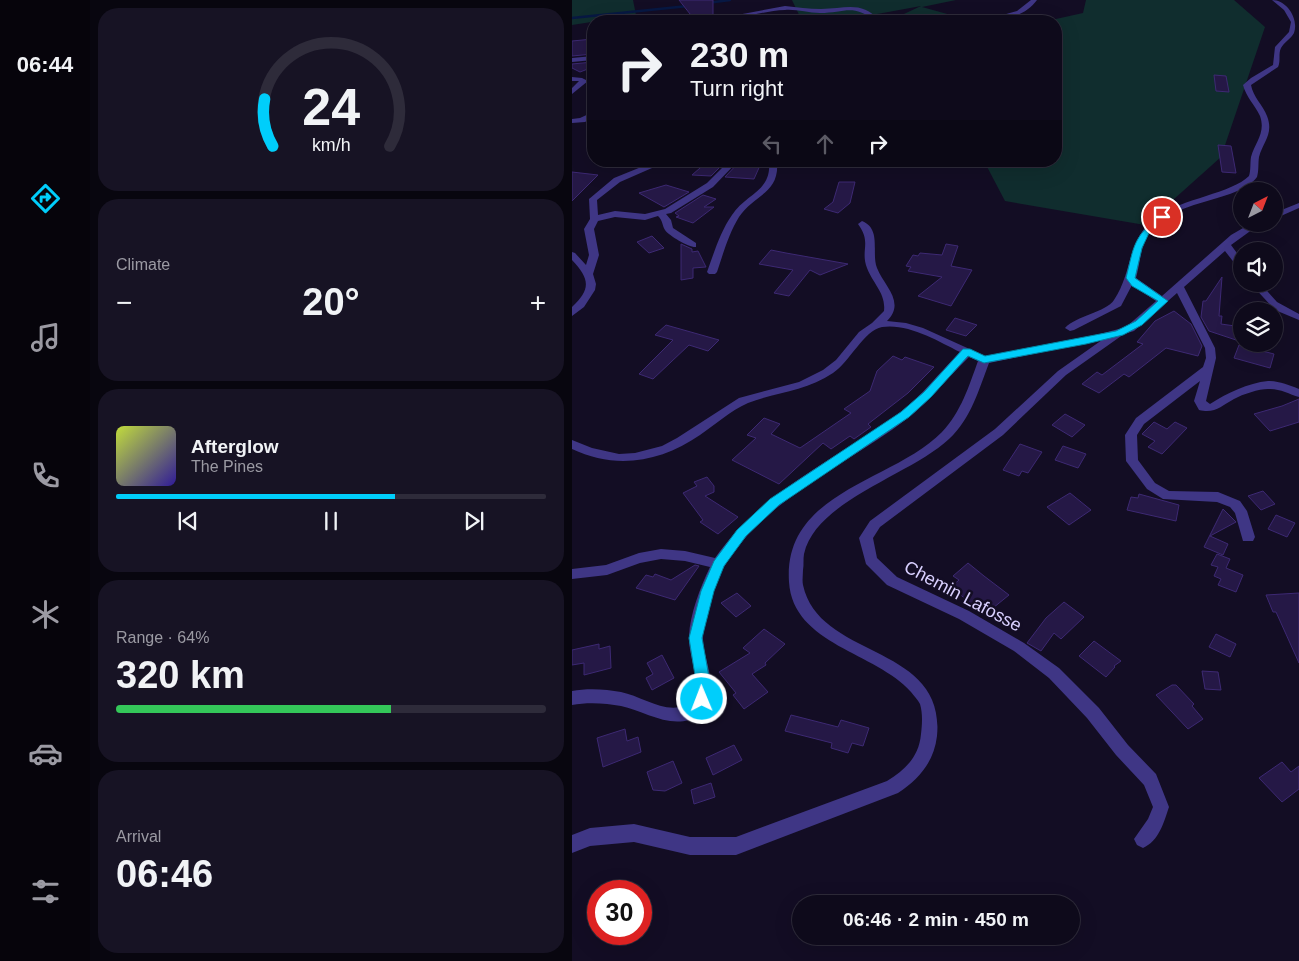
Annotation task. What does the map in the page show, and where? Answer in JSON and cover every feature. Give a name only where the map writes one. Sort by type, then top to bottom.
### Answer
[{"type":"street","points":[[1005,15],[1023,10],[1032,4],[1034,0]]},
{"type":"street","points":[[1070,328],[1117,304],[1131,278],[1138,248],[1145,232],[1162,217],[1189,203],[1230,190],[1252,179],[1255,171],[1254,158],[1263,143],[1266,132],[1261,108],[1247,89],[1247,85],[1255,77],[1269,72],[1276,66],[1277,50],[1280,43],[1292,32],[1294,23],[1292,14],[1275,0]]},
{"type":"street","points":[[745,15],[785,8],[820,11],[857,8],[871,15]]},
{"type":"street","points":[[759,15],[763,12]]},
{"type":"street","points":[[572,60],[587,59]]},
{"type":"street","points":[[572,79],[580,78],[584,81],[572,92]]},
{"type":"street","points":[[572,121],[587,117]]},
{"type":"street","points":[[589,274],[594,248],[589,229],[594,219],[592,202],[606,187],[617,180],[649,167]]},
{"type":"street","points":[[594,219],[615,214],[639,217],[660,214],[710,185],[728,167]]},
{"type":"street","points":[[712,272],[737,213],[769,185],[774,176],[773,167]]},
{"type":"street","points":[[1283,212],[1298,205]]},
{"type":"street","points":[[660,214],[668,220],[669,229],[693,245]]},
{"type":"street","points":[[572,444],[586,452],[612,458],[643,457],[672,447],[723,411],[743,401],[801,387],[840,362],[866,332],[876,326],[890,309],[883,285],[872,267],[871,236],[862,224]]},
{"type":"street","points":[[876,326],[890,324],[915,330],[984,360],[1119,333],[1139,323],[1234,237],[1242,232]]},
{"type":"street","points":[[1226,245],[1233,255]]},
{"type":"street","points":[[572,255],[593,281],[592,290],[586,301],[572,313]]},
{"type":"street","points":[[1131,278],[1136,284],[1163,301]]},
{"type":"street","points":[[1179,287],[1210,348],[1209,368],[1200,401],[1203,407],[1207,408],[1220,404],[1232,395],[1268,385],[1280,386],[1298,393]]},
{"type":"street","points":[[1262,292],[1273,306],[1282,312],[1298,317]]},
{"type":"street","name":"Chemin Lafosse","points":[[1119,333],[1062,373],[999,432],[875,524],[866,538],[871,560],[892,582],[964,614],[1019,647],[1054,673],[1093,713],[1122,750],[1150,780],[1161,807],[1155,824],[1143,840]]},
{"type":"street","points":[[572,698],[620,699],[671,714],[686,713],[695,709],[702,699],[704,688],[696,638],[708,591],[718,564],[742,533],[774,502],[905,415],[967,352]]},
{"type":"street","points":[[572,844],[590,837],[634,833],[690,846],[736,846],[892,787],[908,777],[919,766],[929,742],[930,716],[925,698],[913,684],[898,673],[818,626],[807,614],[797,594],[795,580],[797,554],[812,524],[838,501],[923,452],[943,438],[958,422],[969,404],[984,360]]},
{"type":"street","points":[[1209,368],[1140,421],[1131,435],[1132,461],[1152,486],[1167,496],[1218,497],[1235,504],[1241,511],[1248,537]]},
{"type":"street","points":[[572,574],[607,570],[639,558],[661,554],[685,556],[718,564]]},
{"type":"green space","points":[[572,0],[633,0],[636,15],[587,15],[587,23],[572,25]]},
{"type":"green space","points":[[792,0],[956,0],[922,7],[951,15],[902,15],[921,6],[872,15],[799,15]]},
{"type":"green space","points":[[1086,0],[1234,0],[1265,27],[1221,157],[1145,225],[1005,201],[987,167],[1062,167],[1062,18],[1083,13]]},
{"type":"building","points":[[679,0],[713,0],[713,15],[691,15]]},
{"type":"building","points":[[587,40],[587,55],[572,56],[572,41]]},
{"type":"building","points":[[587,63],[587,69],[580,72],[572,68],[572,64]]},
{"type":"building","points":[[1214,75],[1226,76],[1229,92],[1216,91]]},
{"type":"building","points":[[1218,145],[1231,146],[1236,173],[1222,172]]},
{"type":"building","points":[[701,167],[720,167],[711,176],[692,175]]},
{"type":"building","points":[[734,167],[759,167],[754,179],[725,177]]},
{"type":"building","points":[[572,172],[598,175],[572,201]]},
{"type":"building","points":[[839,182],[855,182],[850,203],[838,213],[824,209],[833,202]]},
{"type":"building","points":[[666,185],[689,192],[664,207],[639,193]]},
{"type":"building","points":[[703,195],[716,199],[704,207],[714,207],[693,223],[676,217],[679,216],[675,213]]},
{"type":"building","points":[[652,236],[664,248],[649,253],[637,242]]},
{"type":"building","points":[[681,244],[692,249],[692,252],[698,251],[706,267],[693,268],[693,278],[681,280]]},
{"type":"building","points":[[946,244],[958,246],[951,266],[972,270],[951,306],[918,296],[942,277],[908,271],[911,267],[906,266],[913,255],[918,256],[920,253],[942,255]]},
{"type":"building","points":[[771,250],[848,264],[820,275],[810,270],[789,296],[774,293],[793,270],[759,264]]},
{"type":"building","points":[[1222,277],[1219,316],[1222,316],[1221,324],[1233,326],[1233,339],[1209,331],[1201,317],[1203,301],[1206,301]]},
{"type":"building","points":[[1174,311],[1191,324],[1202,346],[1198,356],[1166,348],[1129,377],[1124,374],[1099,393],[1082,384],[1097,372],[1102,375],[1143,344],[1137,342],[1155,321]]},
{"type":"building","points":[[955,318],[977,325],[966,336],[946,330]]},
{"type":"building","points":[[666,325],[719,340],[708,351],[689,345],[653,379],[639,374],[673,340],[655,335]]},
{"type":"building","points":[[1236,352],[1266,352],[1274,354],[1270,368],[1234,358]]},
{"type":"building","points":[[893,356],[902,360],[905,357],[934,367],[908,393],[868,424],[871,427],[854,439],[850,436],[831,449],[823,443],[779,484],[732,460],[756,438],[747,435],[764,418],[780,424],[771,434],[800,448],[851,413],[844,409],[870,391],[877,371]]},
{"type":"building","points":[[1299,399],[1299,422],[1270,431],[1254,414],[1282,406]]},
{"type":"building","points":[[1065,414],[1085,425],[1072,437],[1052,425]]},
{"type":"building","points":[[1154,422],[1167,429],[1175,422],[1187,428],[1162,454],[1148,447],[1155,441],[1142,434]]},
{"type":"building","points":[[1020,444],[1042,452],[1028,473],[1022,471],[1019,476],[1003,470]]},
{"type":"building","points":[[1063,446],[1086,454],[1078,468],[1055,460]]},
{"type":"building","points":[[707,477],[714,486],[714,492],[705,496],[738,517],[718,534],[700,522],[703,520],[683,493],[697,486],[694,482]]},
{"type":"building","points":[[1263,491],[1275,504],[1261,510],[1248,496]]},
{"type":"building","points":[[1070,493],[1091,510],[1069,525],[1047,507]]},
{"type":"building","points":[[1139,494],[1179,505],[1176,521],[1127,510],[1131,497],[1138,498]]},
{"type":"building","points":[[1223,509],[1236,522],[1210,536],[1228,544],[1223,555],[1204,547]]},
{"type":"building","points":[[1276,515],[1295,523],[1287,537],[1268,529]]},
{"type":"building","points":[[1217,554],[1230,559],[1226,568],[1243,575],[1236,592],[1218,585],[1221,579],[1214,576],[1218,567],[1211,565]]},
{"type":"building","points":[[968,563],[1009,595],[993,608],[987,603],[979,610],[951,587],[959,580],[953,576]]},
{"type":"building","points":[[695,565],[699,566],[675,600],[636,588],[646,575],[653,577],[655,574],[671,580]]},
{"type":"building","points":[[737,593],[751,606],[736,617],[721,603]]},
{"type":"building","points":[[1299,593],[1299,663],[1276,612],[1273,612],[1266,595]]},
{"type":"building","points":[[1064,602],[1084,617],[1061,639],[1054,633],[1041,651],[1027,643],[1046,618]]},
{"type":"building","points":[[764,629],[785,644],[765,663],[766,665],[752,674],[768,692],[744,709],[733,695],[736,693],[719,672],[750,653],[743,648]]},
{"type":"building","points":[[1216,634],[1236,644],[1230,657],[1209,647]]},
{"type":"building","points":[[1094,641],[1121,661],[1114,666],[1106,677],[1079,656]]},
{"type":"building","points":[[599,644],[599,649],[610,646],[611,668],[584,675],[584,663],[572,665],[572,650]]},
{"type":"building","points":[[662,655],[674,678],[652,690],[646,678],[653,674],[647,663]]},
{"type":"building","points":[[1202,671],[1218,672],[1221,690],[1205,689]]},
{"type":"building","points":[[1172,685],[1176,685],[1194,704],[1192,706],[1203,719],[1188,729],[1156,695]]},
{"type":"building","points":[[791,715],[838,727],[841,720],[869,728],[863,746],[852,743],[848,753],[831,748],[832,743],[785,731]]},
{"type":"building","points":[[625,729],[627,741],[638,737],[641,752],[603,767],[597,738]]},
{"type":"building","points":[[734,745],[742,760],[713,775],[706,758]]},
{"type":"building","points":[[673,761],[682,783],[665,791],[653,790],[647,772]]},
{"type":"building","points":[[1282,762],[1291,772],[1299,766],[1299,789],[1282,802],[1259,778]]},
{"type":"building","points":[[711,783],[715,797],[694,804],[691,790]]},
{"type":"waterway","points":[[707,3],[730,0]]},
{"type":"waterway","points":[[601,15],[688,6]]},
{"type":"waterway","points":[[572,18],[587,16]]},
{"type":"route","points":[[702,699],[704,688],[696,638],[708,591],[718,564],[742,533],[774,502],[905,415],[967,352],[984,360],[1086,341],[1119,333],[1139,323],[1163,301],[1155,294],[1136,284],[1131,278],[1138,248],[1145,232],[1162,217]]}]
